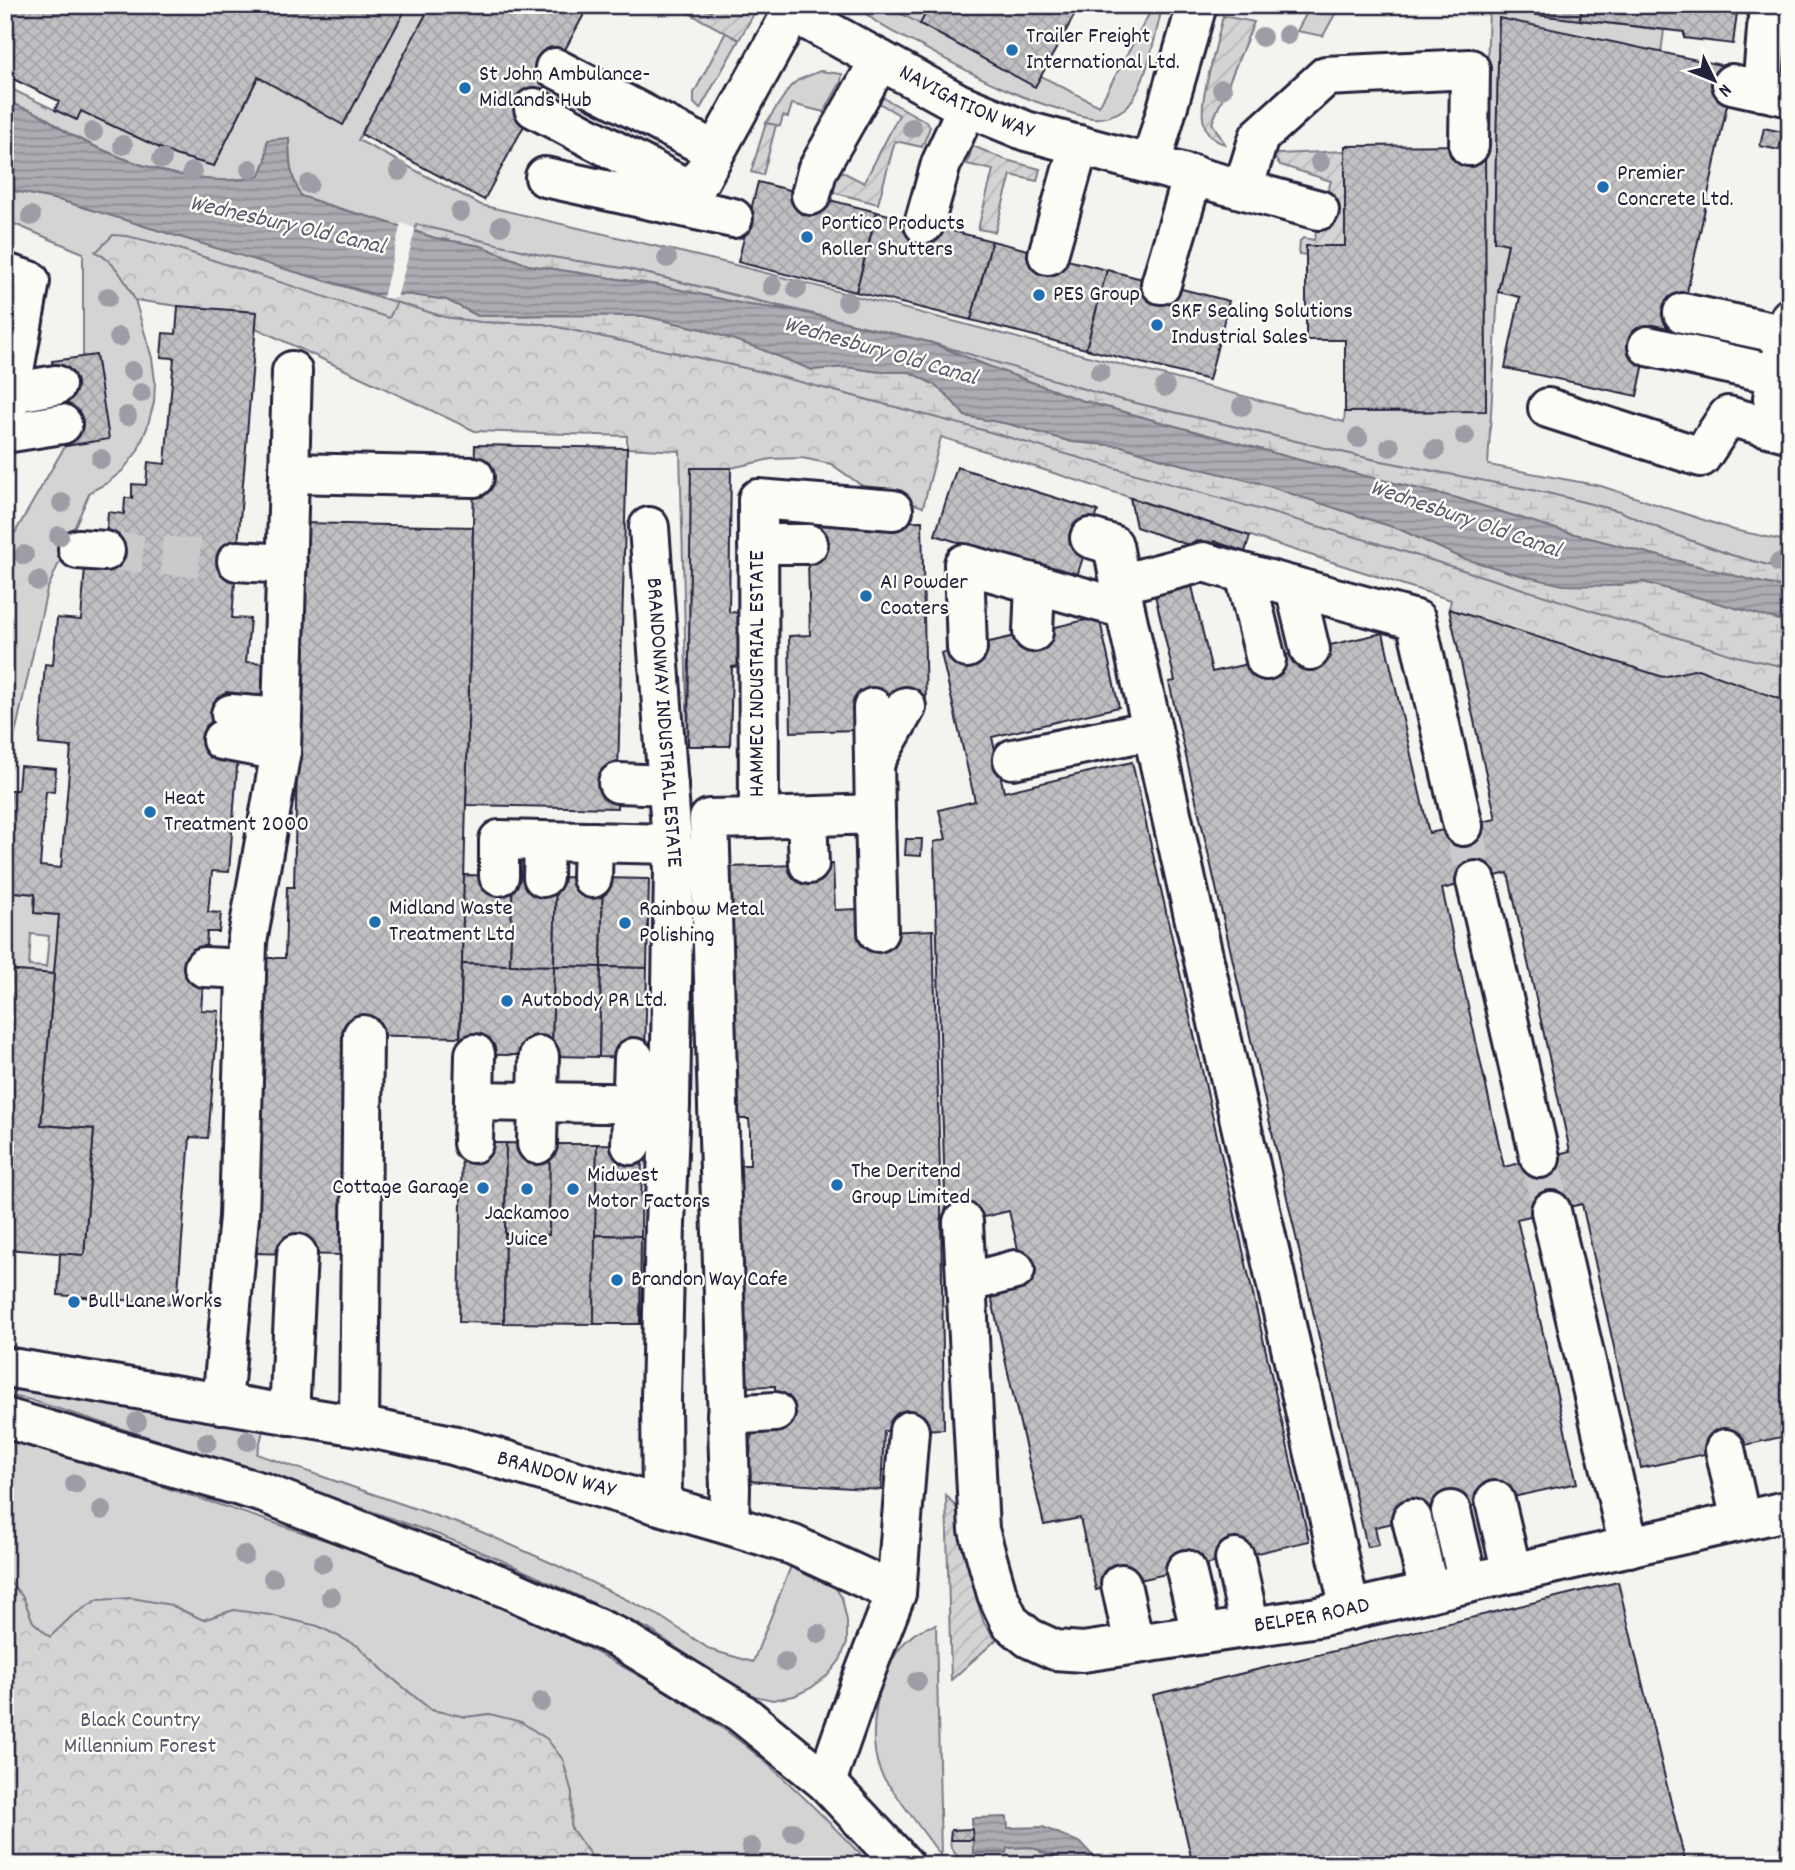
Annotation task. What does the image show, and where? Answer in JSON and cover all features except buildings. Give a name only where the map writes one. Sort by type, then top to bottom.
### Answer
[{"type":"street","points":[[1761,91],[1769,5]]},
{"type":"street","points":[[1151,164],[1196,7]]},
{"type":"street","name":"NAVIGATION WAY","points":[[689,200],[795,8],[880,60],[967,107],[1026,131],[1319,209]]},
{"type":"street","points":[[811,195],[817,171],[880,60]]},
{"type":"street","points":[[555,68],[722,138]]},
{"type":"street","points":[[1243,189],[1259,137],[1326,76],[1470,69],[1457,146]]},
{"type":"street","points":[[925,224],[941,163],[967,107]]},
{"type":"street","points":[[534,108],[689,200],[733,218]]},
{"type":"street","points":[[1048,255],[1079,145]]},
{"type":"street","points":[[1161,284],[1193,175]]},
{"type":"street","points":[[545,177],[689,200]]},
{"type":"street","points":[[5,273],[30,281],[12,345],[8,407],[56,385]]},
{"type":"street","points":[[1548,408],[1701,457],[1728,416],[1779,430],[1778,375],[1788,327],[1683,313]]},
{"type":"street","points":[[1648,346],[1778,375]]},
{"type":"street","points":[[222,1404],[239,1217],[247,942],[281,734],[292,371]]},
{"type":"street","points":[[5,433],[62,424]]},
{"type":"street","points":[[289,473],[474,477]]},
{"type":"street","points":[[808,544],[749,526],[758,499],[893,510]]},
{"type":"street","name":"HAMMEC INDUSTRIAL ESTATE","points":[[729,1525],[727,1415],[734,1131],[709,820],[759,818],[749,526]]},
{"type":"street","name":"BRANDONWAY INDUSTRIAL ESTATE","points":[[649,527],[674,870],[670,1104],[653,1224],[661,1399],[662,1505]]},
{"type":"street","points":[[1090,538],[1113,545],[1152,730],[1350,1610]]},
{"type":"street","points":[[237,561],[287,564]]},
{"type":"street","points":[[967,648],[964,564],[1035,584],[1123,596],[1203,562],[1416,620],[1464,826]]},
{"type":"street","points":[[1245,574],[1266,660]]},
{"type":"street","points":[[1033,632],[1035,584]]},
{"type":"street","points":[[1295,587],[1310,650]]},
{"type":"street","points":[[878,932],[874,764],[890,708]]},
{"type":"street","points":[[227,727],[281,734]]},
{"type":"street","points":[[1013,759],[1152,730]]},
{"type":"street","points":[[618,783],[668,785]]},
{"type":"street","points":[[759,818],[875,814]]},
{"type":"street","points":[[807,817],[809,864]]},
{"type":"street","points":[[499,876],[499,840],[543,859],[603,861],[672,844]]},
{"type":"street","points":[[1476,881],[1540,1158]]},
{"type":"street","points":[[204,967],[246,970]]},
{"type":"street","points":[[359,1426],[363,1035]]},
{"type":"street","points":[[473,1143],[475,1054]]},
{"type":"street","points":[[550,1144],[552,1056]]},
{"type":"street","points":[[631,1144],[634,1058]]},
{"type":"street","points":[[474,1101],[670,1104]]},
{"type":"street","points":[[1551,1212],[1629,1547]]},
{"type":"street","name":"BELPER ROAD","points":[[963,1222],[979,1530],[997,1594],[1010,1622],[1029,1638],[1055,1650],[1083,1651],[1318,1617],[1790,1510]]},
{"type":"street","points":[[289,1415],[297,1254]]},
{"type":"street","points":[[965,1283],[1014,1270]]},
{"type":"street","name":"BRANDON WAY","points":[[5,1367],[359,1426],[452,1445],[793,1545],[896,1593]]},
{"type":"street","points":[[727,1415],[775,1412]]},
{"type":"street","points":[[5,1418],[264,1493],[507,1588],[619,1638],[740,1712],[826,1782],[904,1865]]},
{"type":"street","points":[[826,1782],[896,1593],[909,1431]]},
{"type":"street","points":[[1725,1449],[1741,1521]]},
{"type":"street","points":[[1495,1501],[1512,1573]]},
{"type":"street","points":[[1451,1511],[1468,1583]]},
{"type":"street","points":[[1412,1519],[1429,1592]]},
{"type":"street","points":[[1235,1559],[1250,1627]]},
{"type":"street","points":[[1186,1570],[1201,1634]]},
{"type":"street","points":[[1121,1584],[1134,1644]]},
{"type":"green space","points":[[408,5],[431,5],[358,140],[481,205],[727,263],[1344,422],[1345,412],[1486,411],[1485,145],[1489,5],[1503,5],[1503,11],[1664,30],[1661,53],[1499,19],[1494,241],[1508,244],[1498,292],[1488,465],[1601,486],[1734,530],[1790,542],[1790,571],[1731,555],[1619,511],[1547,493],[1371,459],[1110,397],[929,342],[628,269],[545,256],[416,225],[415,231],[301,196],[292,174],[289,138],[267,141],[266,159],[260,176],[238,180],[190,177],[140,164],[93,146],[41,115],[5,101],[5,86],[76,120],[81,111],[175,155],[214,166],[258,77],[343,125]]},
{"type":"green space","points":[[674,5],[697,5],[711,12],[715,5],[732,5],[743,11],[747,5],[759,5],[739,40]]},
{"type":"green space","points":[[859,5],[886,5],[1035,86],[1041,76],[1099,106],[1154,5],[1163,5],[1144,76],[1132,101],[1117,113],[1097,118],[1081,116],[1025,98],[990,82],[887,29]]},
{"type":"green space","points":[[886,5],[930,5],[920,24]]},
{"type":"green space","points":[[1311,5],[1340,5],[1323,36],[1297,31]]},
{"type":"green space","points":[[1223,16],[1254,22],[1212,123],[1225,144],[1214,139],[1207,131],[1203,111]]},
{"type":"green space","points":[[726,32],[739,40],[700,109],[694,103],[694,93]]},
{"type":"green space","points":[[820,71],[842,74],[841,82],[824,112],[792,104],[788,117],[783,116],[780,126],[766,123],[790,87],[798,80]]},
{"type":"green space","points":[[882,97],[927,122],[930,127],[922,147],[895,141],[878,204],[832,192],[839,170],[864,183],[899,115],[874,100]]},
{"type":"green space","points":[[766,123],[776,125],[763,175],[751,172]]},
{"type":"green space","points":[[973,146],[1006,160],[1040,169],[1037,181],[1011,175],[995,232],[978,229],[993,170],[967,164]]},
{"type":"green space","points":[[1345,151],[1345,246],[1306,255],[1299,254],[1300,241],[1303,238],[1314,240],[1331,181],[1280,165],[1274,157],[1278,154]]},
{"type":"green space","points":[[5,189],[63,201],[397,302],[390,319],[173,247],[96,251],[108,259],[122,275],[135,300],[152,358],[154,402],[137,452],[122,471],[90,492],[47,590],[5,779],[5,550],[65,446],[108,439],[96,355],[83,357],[83,253],[5,220]]},
{"type":"green space","points":[[137,224],[412,295],[447,300],[478,316],[644,316],[702,329],[812,370],[846,367],[880,372],[910,372],[933,384],[948,396],[965,416],[1009,424],[1072,442],[1122,446],[1172,462],[1259,483],[1399,529],[1462,558],[1610,586],[1643,582],[1790,623],[1790,668],[1736,656],[1377,543],[983,430],[759,371],[544,324],[481,322],[445,317]]},
{"type":"green space","points":[[416,224],[545,256],[628,269],[793,310],[748,305],[663,286],[528,265],[481,246],[435,238],[415,231]]},
{"type":"green space","points":[[113,235],[173,247],[389,318],[397,302],[445,317],[481,322],[544,324],[759,371],[983,430],[1377,543],[1736,656],[1790,668],[1788,702],[1698,670],[1663,677],[1449,609],[1451,600],[941,437],[923,507],[864,487],[831,464],[802,458],[771,459],[731,468],[691,468],[688,746],[680,451],[627,448],[627,436],[475,431],[256,328],[178,306],[135,300],[124,279],[96,252]]},
{"type":"green space","points":[[929,342],[1110,397],[1371,459],[1547,493],[1619,511],[1731,555],[1790,571],[1790,588],[1559,530],[1457,498],[1307,462],[1080,400]]},
{"type":"green space","points":[[5,891],[35,894],[34,913],[59,915],[54,974],[5,970]],"holes":[[[31,934],[49,936],[46,967],[29,966]]]},
{"type":"green space","points":[[5,1383],[263,1431],[257,1454],[477,1530],[658,1615],[711,1650],[753,1662],[795,1556],[828,1576],[842,1598],[847,1621],[847,1642],[840,1660],[828,1675],[811,1688],[794,1696],[773,1700],[745,1694],[649,1629],[501,1560],[439,1535],[254,1470],[27,1399],[5,1395]]},
{"type":"green space","points":[[5,1440],[31,1445],[339,1545],[489,1602],[587,1647],[680,1700],[744,1744],[798,1792],[865,1859],[860,1865],[614,1865],[591,1856],[571,1828],[572,1792],[490,1714],[466,1717],[431,1710],[358,1646],[234,1610],[203,1620],[171,1605],[72,1616],[50,1638],[33,1622],[23,1597],[5,1577]]},
{"type":"green space","points":[[946,1495],[959,1510],[979,1607],[984,1623],[996,1640],[951,1680]]},
{"type":"green space","name":"Black Country Millennium Forest","points":[[5,1577],[23,1597],[33,1622],[50,1637],[72,1616],[97,1600],[132,1598],[171,1605],[203,1620],[234,1610],[270,1615],[318,1626],[358,1646],[431,1710],[466,1717],[490,1714],[521,1722],[547,1739],[563,1760],[572,1793],[571,1828],[591,1856],[614,1865],[15,1865],[5,1859]]},
{"type":"green space","points":[[936,1625],[941,1856],[883,1777],[874,1744],[877,1706],[888,1668],[910,1637],[920,1630]]},
{"type":"green space","points":[[950,1840],[973,1840],[973,1852],[1006,1852],[1007,1848],[1029,1847],[1052,1855],[1068,1865],[964,1865],[951,1848]]},
{"type":"water","name":"Wednesbury Old Canal","points":[[5,101],[41,115],[93,146],[139,164],[189,177],[238,180],[260,176],[266,159],[267,140],[289,138],[291,168],[301,196],[336,208],[435,238],[481,246],[528,265],[663,286],[748,305],[793,310],[929,342],[1080,400],[1307,462],[1457,498],[1559,530],[1790,588],[1790,623],[1643,582],[1610,586],[1563,585],[1519,575],[1462,558],[1399,529],[1259,483],[1172,462],[1122,446],[1072,442],[1009,424],[965,416],[948,396],[933,384],[910,372],[880,372],[846,367],[812,370],[702,329],[644,316],[478,316],[447,300],[412,295],[374,294],[63,201],[5,189]]},
{"type":"water","points":[[1007,1817],[1008,1828],[1043,1827],[1081,1843],[1101,1865],[1068,1865],[1052,1855],[1029,1847],[1007,1848],[1006,1853],[973,1853],[972,1818]]},
{"type":"pier","points":[[401,223],[415,228],[415,231],[397,298],[383,298]]},
{"type":"tunnel","points":[[105,551],[237,561]]},
{"type":"tunnel","points":[[1463,826],[1476,881]]},
{"type":"tunnel","points":[[1540,1158],[1551,1211]]},
{"type":"place","name":"Trailer Freight International Ltd.","points":[[1012,50]]},
{"type":"place","name":"St John Ambulance- Midlands Hub","points":[[465,88]]},
{"type":"place","name":"Premier Concrete Ltd.","points":[[1603,187]]},
{"type":"place","name":"Portico Products Roller Shutters","points":[[807,237]]},
{"type":"place","name":"PES Group","points":[[1039,295]]},
{"type":"place","name":"SKF Sealing Solutions Industrial Sales","points":[[1157,325]]},
{"type":"place","name":"A1 Powder Coaters","points":[[866,596]]},
{"type":"place","name":"Heat Treatment 2000","points":[[150,812]]},
{"type":"place","name":"Midland Waste Treatment Ltd","points":[[375,922]]},
{"type":"place","name":"Rainbow Metal Polishing","points":[[625,923]]},
{"type":"place","name":"Autobody PR Ltd.","points":[[507,1001]]},
{"type":"place","name":"The Deritend Group Limited","points":[[837,1185]]},
{"type":"place","name":"Cottage Garage","points":[[483,1188]]},
{"type":"place","name":"Jackamoo Juice","points":[[527,1189]]},
{"type":"place","name":"Midwest Motor Factors","points":[[573,1189]]},
{"type":"place","name":"Brandon Way Cafe","points":[[617,1280]]},
{"type":"place","name":"Bull Lane Works","points":[[74,1302]]}]
